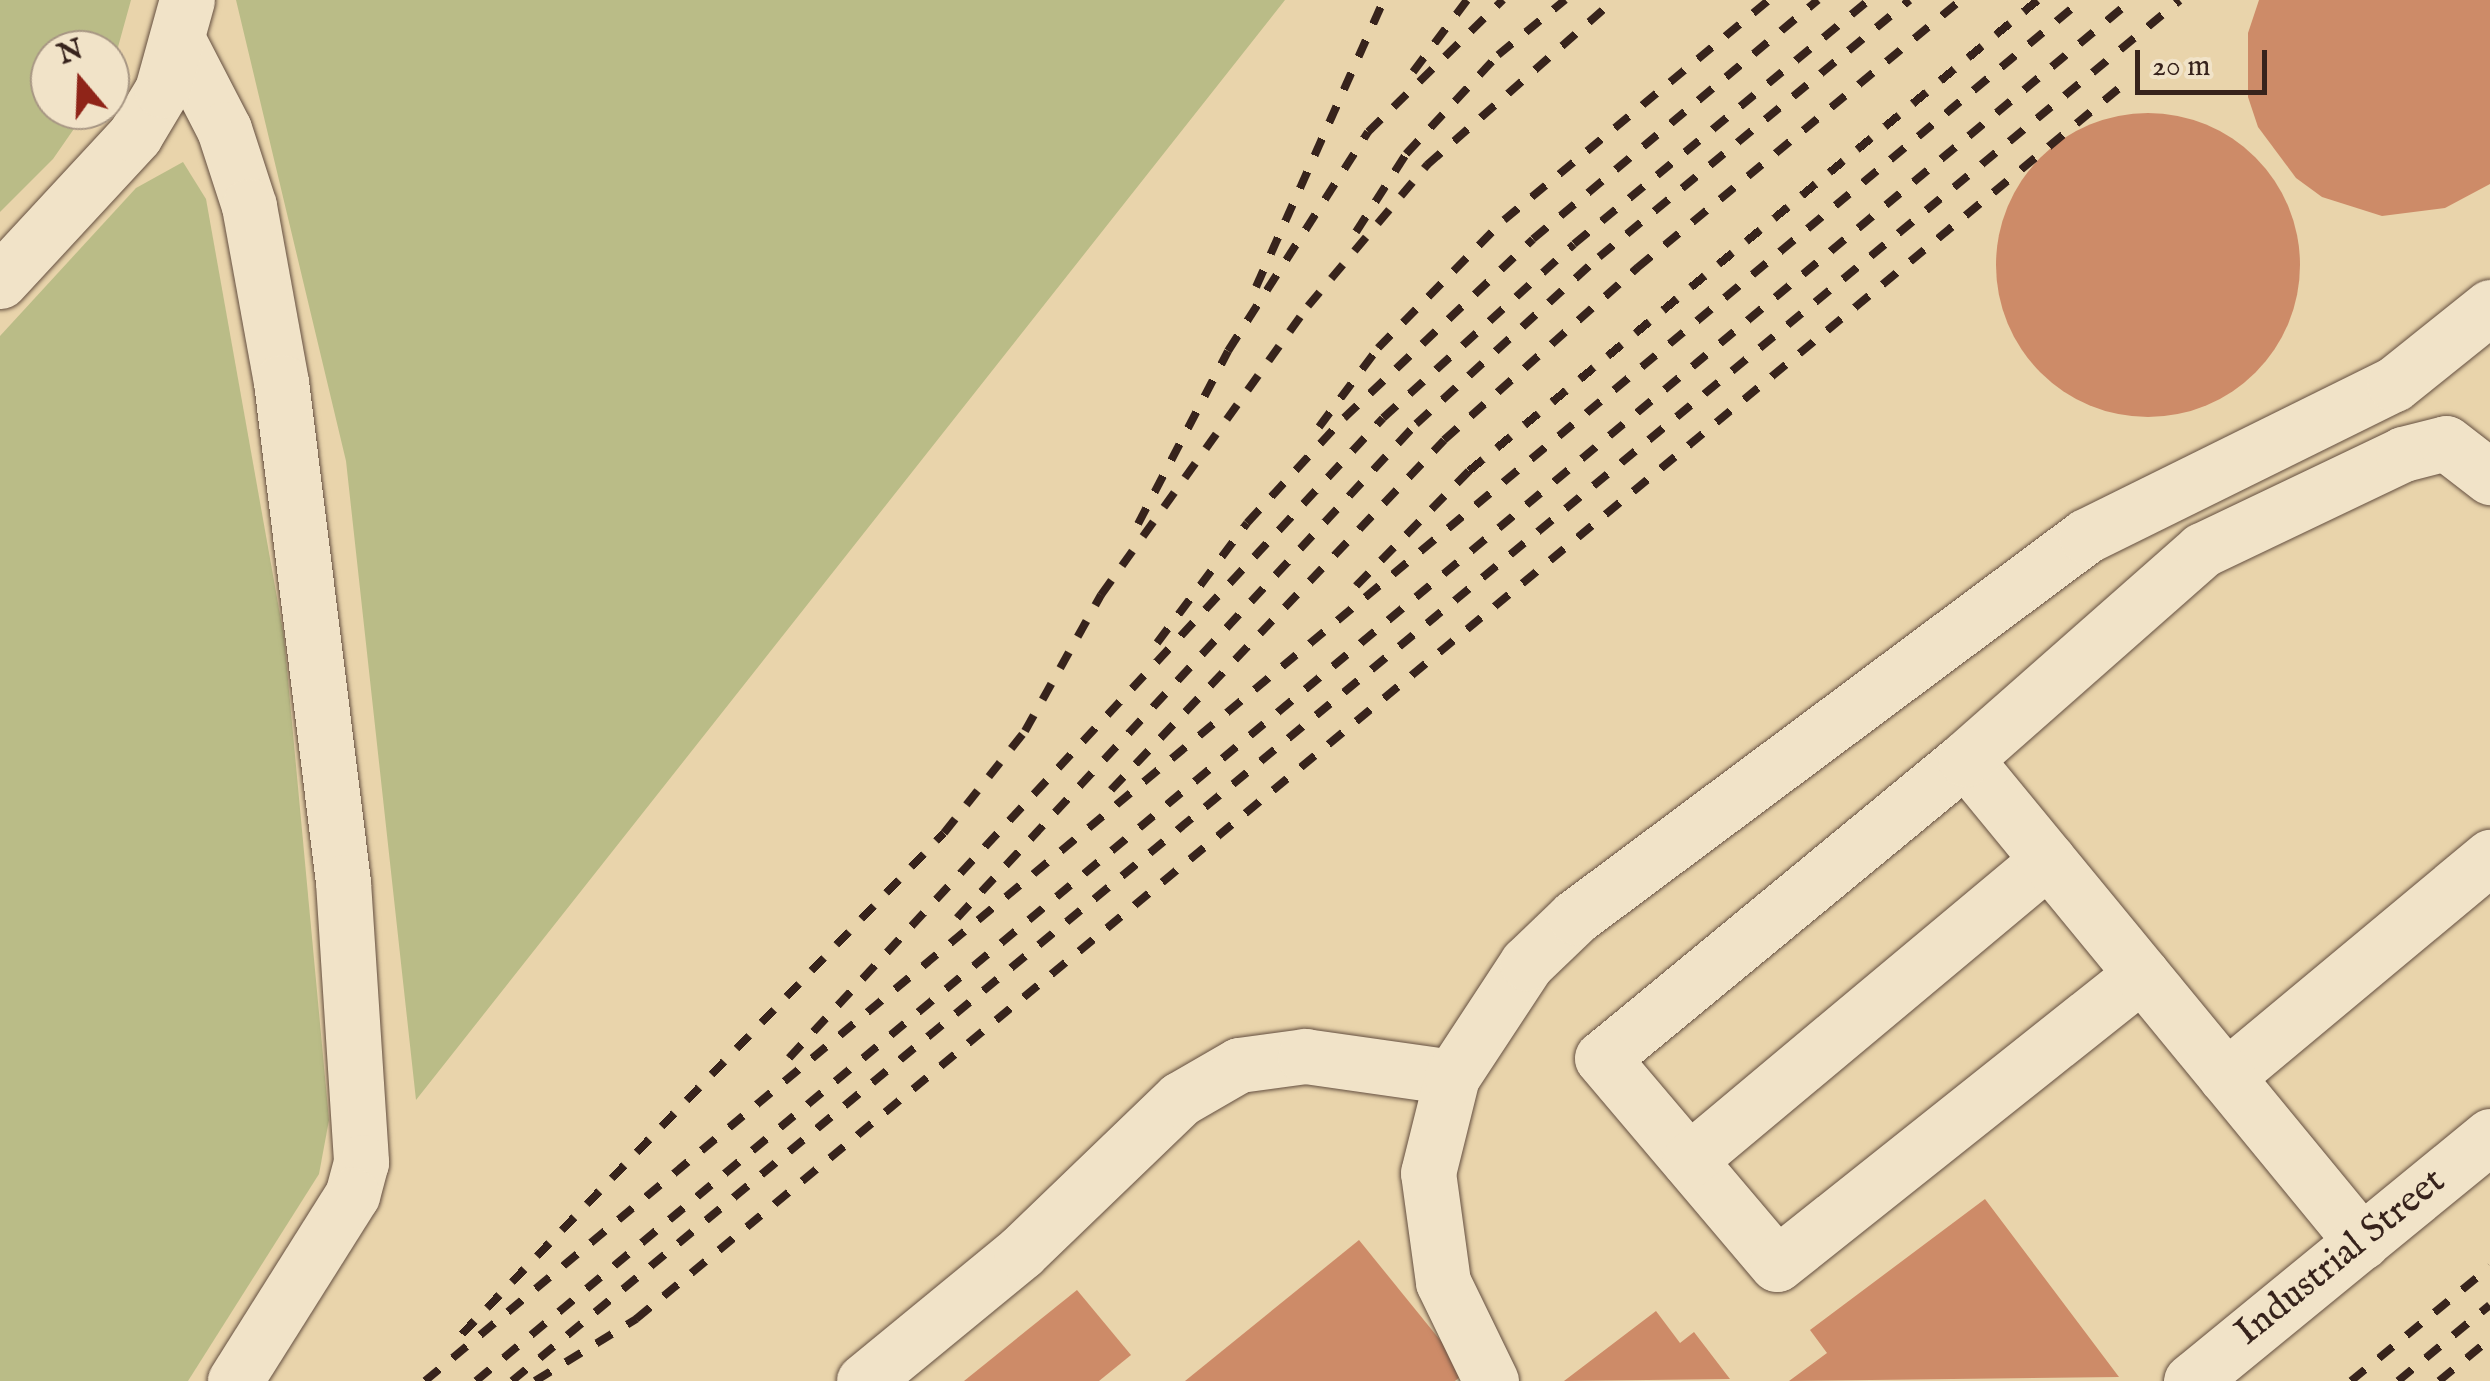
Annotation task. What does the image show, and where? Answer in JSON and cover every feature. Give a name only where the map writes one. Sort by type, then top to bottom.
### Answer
[{"type":"street","points":[[0,281],[135,134],[183,21]]},
{"type":"street","points":[[183,21],[249,206],[281,382],[343,882],[361,1162],[352,1196],[235,1381]]},
{"type":"street","points":[[1491,1381],[1443,1282],[1430,1228],[1435,1129],[1452,1077],[1527,963],[1575,917],[1902,668],[2086,536],[2394,384],[2490,306]]},
{"type":"street","points":[[2142,974],[1777,1264],[1602,1058],[1965,760],[2202,550],[2403,454],[2446,442],[2490,477]]},
{"type":"street","points":[[1965,760],[2362,1242]]},
{"type":"street","points":[[2226,1077],[2490,858]]},
{"type":"street","points":[[1689,1160],[2048,860]]},
{"type":"street","points":[[864,1381],[1021,1252],[1180,1099],[1238,1065],[1305,1056],[1452,1077]]},
{"type":"street","name":"Industrial Street","points":[[2191,1381],[2490,1136]]},
{"type":"green space","points":[[0,0],[131,0],[123,30],[30,30],[30,130],[73,130],[53,159],[0,212]]},
{"type":"green space","points":[[236,0],[1285,0],[416,1100],[346,461]]},
{"type":"green space","points":[[183,162],[206,199],[284,637],[329,1120],[319,1174],[188,1381],[0,1381],[0,336],[136,188]]},
{"type":"building","points":[[2259,0],[2490,0],[2490,184],[2445,208],[2382,216],[2322,197],[2296,178],[2258,127],[2248,97],[2248,33]]},
{"type":"building","points":[[2148,113],[2178,116],[2206,125],[2256,157],[2288,207],[2297,235],[2297,295],[2288,323],[2256,373],[2206,405],[2178,414],[2148,417],[2118,414],[2090,405],[2040,373],[2008,323],[1999,295],[1996,265],[1999,235],[2008,207],[2040,157],[2090,125],[2118,116]]},
{"type":"building","points":[[1985,1199],[2119,1377],[1789,1381],[1827,1353],[1810,1330]]},
{"type":"building","points":[[1359,1240],[1466,1372],[1455,1381],[1185,1381]]},
{"type":"building","points":[[1077,1290],[1131,1355],[1099,1381],[964,1381]]},
{"type":"building","points":[[1656,1311],[1680,1343],[1694,1332],[1730,1379],[1564,1381]]},
{"type":"railway","points":[[1256,287],[1384,0]]},
{"type":"railway","points":[[1413,72],[1467,0]]},
{"type":"railway","points":[[1138,524],[1228,351],[1368,132],[1503,0]]},
{"type":"railway","points":[[1356,232],[1406,154],[1498,55],[1565,0]]},
{"type":"railway","points":[[462,1334],[944,833],[1025,731],[1101,595],[1308,306],[1427,165],[1614,0]]},
{"type":"railway","points":[[1319,427],[1378,348],[1504,220],[1769,0]]},
{"type":"railway","points":[[1157,643],[1247,523],[1344,418],[1533,239],[1818,0]]},
{"type":"railway","points":[[789,1058],[1383,418],[1574,244],[1869,0]]},
{"type":"railway","points":[[957,918],[1416,424],[1599,257],[1910,0]]},
{"type":"railway","points":[[1111,790],[1444,440],[1637,268],[1961,0]]},
{"type":"railway","points":[[1356,586],[1469,471],[2038,0]]},
{"type":"railway","points":[[425,1381],[2082,0]]},
{"type":"railway","points":[[476,1381],[2132,0]]},
{"type":"railway","points":[[512,1381],[2180,0]]},
{"type":"railway","points":[[535,1381],[636,1319],[2129,80]]},
{"type":"railway","points":[[2351,1381],[2490,1267]]},
{"type":"railway","points":[[2398,1381],[2490,1305]]},
{"type":"railway","points":[[2439,1381],[2490,1339]]}]
